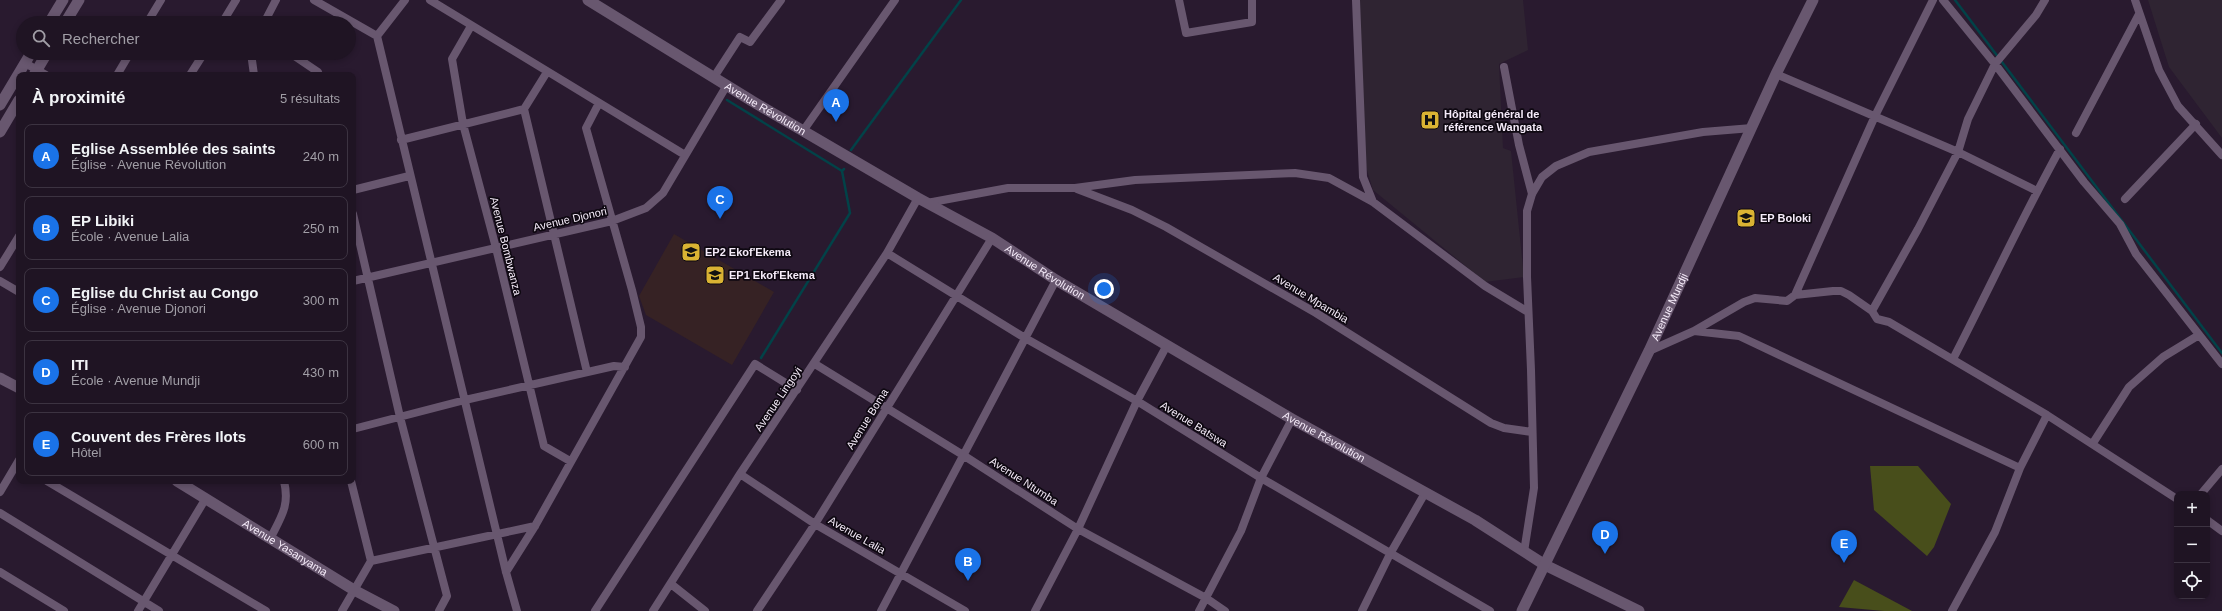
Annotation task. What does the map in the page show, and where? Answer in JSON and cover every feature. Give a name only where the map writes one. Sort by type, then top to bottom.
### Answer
[{"type":"street","points":[[53,16],[63,0]]},
{"type":"street","points":[[69,16],[79,0]]},
{"type":"street","points":[[151,16],[161,0]]},
{"type":"street","points":[[226,16],[236,0]]},
{"type":"street","points":[[268,16],[276,0]]},
{"type":"street","points":[[314,0],[342,16]]},
{"type":"street","points":[[377,36],[405,0]]},
{"type":"street","points":[[430,0],[685,155]]},
{"type":"street","name":"Avenue Révolution","points":[[588,0],[803,131],[922,200],[992,238],[1056,280],[1292,419],[1475,520],[1545,565],[1639,611]]},
{"type":"street","points":[[714,77],[740,37],[750,42],[781,0]]},
{"type":"street","points":[[803,131],[895,0]]},
{"type":"street","points":[[1179,0],[1186,33],[1252,22],[1252,0]]},
{"type":"street","points":[[1356,0],[1363,176],[1373,202]]},
{"type":"street","name":"Avenue Mundji","points":[[1522,611],[1648,351],[1776,74],[1813,0]]},
{"type":"street","points":[[1648,351],[1694,331],[1744,302],[1755,298],[1787,301],[1795,295],[1875,116],[1933,0]]},
{"type":"street","points":[[1943,0],[2120,224],[2136,254],[2222,364]]},
{"type":"street","points":[[1872,311],[1918,229],[1958,152],[1968,119],[1995,64],[2036,15],[2045,0]]},
{"type":"street","points":[[2135,0],[2159,70],[2178,106],[2196,124],[2222,155]]},
{"type":"street","points":[[2076,133],[2139,14]]},
{"type":"street","points":[[356,24],[377,36],[401,140],[498,533],[506,572],[518,611]]},
{"type":"street","name":"Avenue Bombwanza","points":[[471,26],[452,59],[463,124],[496,248],[544,446],[570,461]]},
{"type":"street","points":[[20,72],[27,60]]},
{"type":"street","points":[[39,72],[44,60]]},
{"type":"street","points":[[119,72],[126,60]]},
{"type":"street","points":[[192,72],[200,60]]},
{"type":"street","points":[[252,60],[254,72]]},
{"type":"street","points":[[300,60],[318,72]]},
{"type":"street","points":[[25,63],[38,72]]},
{"type":"street","points":[[1504,67],[1519,145],[1532,194]]},
{"type":"street","points":[[401,140],[524,109],[547,72]]},
{"type":"street","points":[[1776,74],[1958,152],[2037,191]]},
{"type":"street","points":[[0,105],[16,78]]},
{"type":"street","name":"Avenue Djonori","points":[[356,279],[612,221],[646,208],[663,193],[727,85]]},
{"type":"street","points":[[506,572],[535,526],[570,461],[638,346],[641,327],[586,128],[599,103]]},
{"type":"street","points":[[0,132],[16,105]]},
{"type":"street","points":[[524,109],[587,372]]},
{"type":"street","points":[[2125,199],[2196,124]]},
{"type":"street","points":[[1524,552],[1534,488],[1528,312],[1527,211],[1532,194],[1542,177],[1556,166],[1589,152],[1716,131],[1752,128]]},
{"type":"street","points":[[1952,359],[1990,288],[2037,191],[2060,149]]},
{"type":"street","points":[[922,200],[1008,188],[1075,188],[1135,180],[1295,173],[1329,178],[1373,202],[1485,286],[1528,312]]},
{"type":"street","points":[[356,189],[410,176]]},
{"type":"street","name":"Avenue Mpambia","points":[[1075,188],[1132,210],[1166,227],[1316,313],[1491,423],[1504,428],[1532,432]]},
{"type":"street","name":"Avenue Lingoyi","points":[[653,611],[740,474],[815,364],[922,200]]},
{"type":"street","points":[[356,227],[400,417],[447,596],[439,611]]},
{"type":"street","name":"Avenue Boma","points":[[757,611],[815,524],[992,238]]},
{"type":"street","points":[[0,267],[16,241]]},
{"type":"street","name":"Avenue Batswa","points":[[887,253],[1025,338],[1137,401],[1261,478],[1490,611]]},
{"type":"street","points":[[881,611],[1056,280]]},
{"type":"street","points":[[0,281],[16,290]]},
{"type":"street","points":[[1795,295],[1841,291],[1872,311],[1878,318],[1889,322],[2047,415],[2174,497]]},
{"type":"street","points":[[1694,331],[1739,336],[2020,468]]},
{"type":"street","points":[[2093,444],[2129,387],[2163,357],[2199,335]]},
{"type":"street","points":[[1035,611],[1078,529],[1137,401],[1167,345]]},
{"type":"street","points":[[595,611],[755,364],[797,390]]},
{"type":"street","name":"Avenue Ntumba","points":[[815,364],[963,455],[1078,529],[1206,598],[1225,611]]},
{"type":"street","points":[[356,428],[528,385],[614,366],[625,367]]},
{"type":"street","points":[[0,378],[16,386]]},
{"type":"street","points":[[1952,611],[1995,532],[2020,468],[2047,415]]},
{"type":"street","points":[[1199,611],[1241,531],[1261,478],[1292,419]]},
{"type":"street","points":[[0,492],[16,466]]},
{"type":"street","points":[[2204,491],[2222,469]]},
{"type":"street","name":"Avenue Lalia","points":[[740,474],[815,524],[964,611]]},
{"type":"street","points":[[51,484],[266,611]]},
{"type":"street","name":"Avenue Yasanyama","points":[[182,484],[354,590],[394,611]]},
{"type":"street","points":[[270,539],[285,509],[287,495],[285,484]]},
{"type":"street","points":[[342,611],[371,561],[352,484]]},
{"type":"street","points":[[1362,611],[1390,554],[1425,493]]},
{"type":"street","points":[[138,611],[206,498]]},
{"type":"street","points":[[0,513],[159,611]]},
{"type":"street","points":[[2210,522],[2222,531]]},
{"type":"street","points":[[371,561],[433,546],[535,526]]},
{"type":"street","points":[[0,572],[64,611]]},
{"type":"street","points":[[671,584],[705,611]]},
{"type":"shaded area","name":"Hôpital général de référence Wangata","points":[[1355,0],[1523,0],[1528,50],[1499,64],[1503,148],[1511,151],[1524,277],[1485,282],[1373,190],[1361,150]]},
{"type":"shaded area","points":[[2148,0],[2222,0],[2222,138],[2169,67]]},
{"type":"shaded area","points":[[674,234],[774,292],[732,365],[646,315],[639,296]]},
{"type":"green space","points":[[1870,466],[1918,466],[1951,504],[1934,547],[1927,556],[1874,510]]},
{"type":"green space","points":[[1854,580],[1912,611],[1884,611],[1839,607]]},
{"type":"waterway","points":[[851,150],[961,0]]},
{"type":"waterway","points":[[1955,0],[2222,353]]},
{"type":"waterway","points":[[727,100],[842,171],[844,169]]},
{"type":"waterway","points":[[761,358],[850,213],[842,171]]},
{"type":"place","name":"Hôpital général de référence Wangata","points":[[1430,120]]},
{"type":"place","name":"Eglise Assemblée des saints","points":[[836,122]]},
{"type":"place","name":"EP Boloki","points":[[1746,218]]},
{"type":"place","name":"Eglise du Christ au Congo","points":[[720,219]]},
{"type":"place","name":"EP2 Ekof'Ekema","points":[[691,252]]},
{"type":"place","name":"EP1 Ekof'Ekema","points":[[715,275]]},
{"type":"place","name":"ITI","points":[[1605,554]]},
{"type":"place","name":"Couvent des Frères Ilots","points":[[1844,563]]},
{"type":"place","name":"EP Libiki","points":[[968,581]]}]
